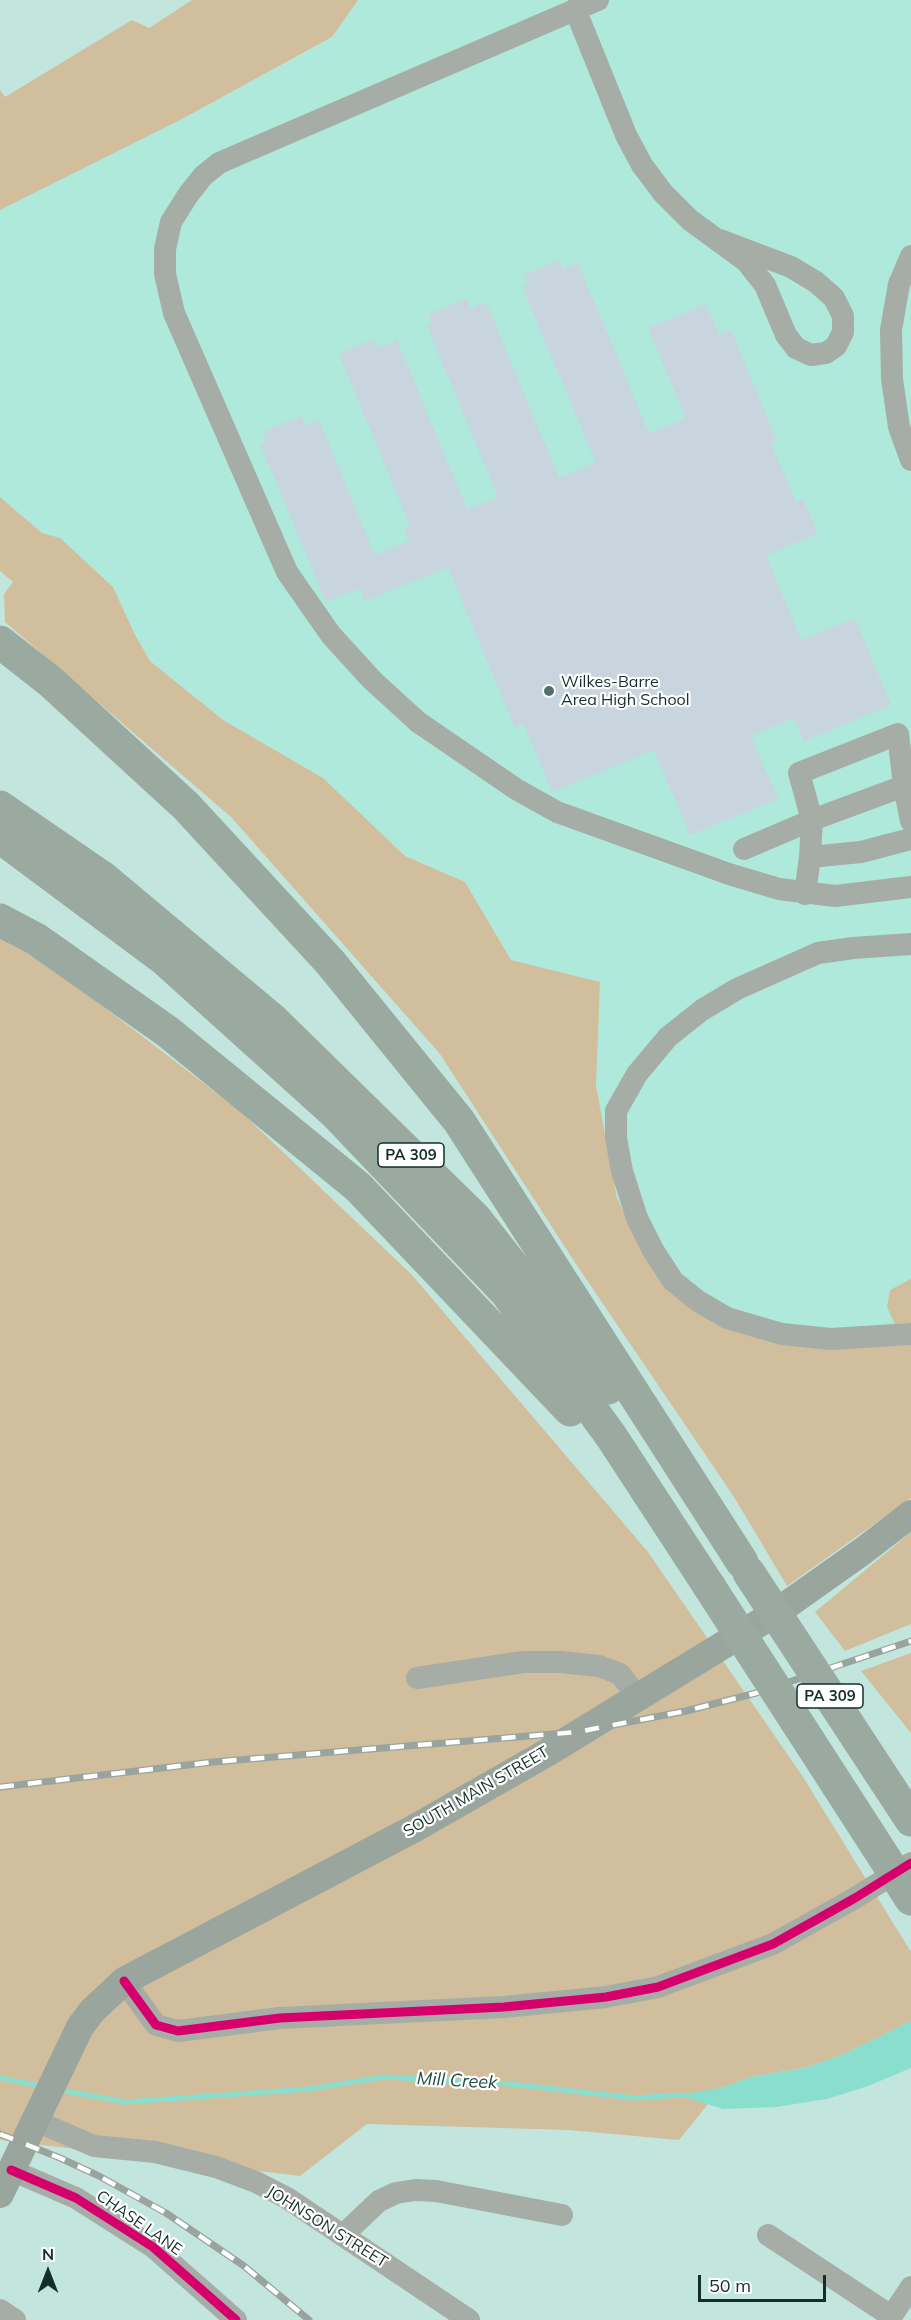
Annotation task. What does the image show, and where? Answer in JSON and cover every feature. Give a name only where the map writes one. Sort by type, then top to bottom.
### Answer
[{"type":"highway","points":[[0,642],[51,682],[186,806],[330,962],[376,1018],[459,1121],[746,1567]]},
{"type":"highway","name":"PA 309","points":[[0,807],[102,877],[274,1021],[475,1218],[746,1567],[911,1820]]},
{"type":"highway","name":"PA 309","points":[[0,837],[173,966],[336,1114],[506,1292],[610,1436],[911,1899]]},
{"type":"highway","points":[[0,920],[36,939],[168,1032],[358,1186],[581,1422],[709,1586]]},
{"type":"highway","points":[[859,1821],[911,1912]]},
{"type":"main road","name":"SOUTH MAIN STREET","points":[[6,2182],[80,2027],[92,2011],[124,1981],[415,1828],[539,1757],[774,1614],[911,1514]]},
{"type":"street","points":[[598,0],[219,163],[203,176],[171,222],[165,249],[165,274],[169,297],[287,572],[331,635],[372,680],[418,722],[516,789],[557,812],[729,874],[805,894],[835,896],[911,887]]},
{"type":"street","points":[[575,9],[626,135],[642,165],[663,193],[690,220],[746,261],[765,285],[786,335],[796,348],[811,355],[826,353],[836,346],[843,332],[843,316],[834,298],[816,282],[791,267],[720,240]]},
{"type":"street","points":[[911,256],[899,284],[891,330],[892,379],[899,427],[911,460]]},
{"type":"street","points":[[805,894],[812,820],[799,773],[898,734],[911,821]]},
{"type":"street","points":[[744,849],[812,820],[904,786]]},
{"type":"street","points":[[810,857],[861,852],[911,839]]},
{"type":"street","points":[[911,944],[818,953],[737,989],[702,1010],[669,1037],[637,1074],[616,1111],[616,1138],[622,1171],[637,1218],[653,1250],[673,1281],[698,1301],[727,1318],[782,1334],[831,1339],[911,1334]]},
{"type":"street","points":[[417,1678],[523,1662],[560,1662],[599,1666],[620,1674],[637,1696]]},
{"type":"street","points":[[124,1981],[156,2025],[178,2031],[280,2018],[504,2007],[606,1997],[658,1987],[773,1944],[855,1898],[911,1863]]},
{"type":"street","name":"JOHNSON STREET","points":[[39,2113],[94,2146],[156,2152],[216,2167],[256,2182],[287,2198],[469,2320]]},
{"type":"street","name":"CHASE LANE","points":[[6,2182],[76,2198],[153,2247],[236,2320]]},
{"type":"street","points":[[344,2235],[379,2201],[396,2193],[415,2190],[562,2215]]},
{"type":"street","points":[[768,2235],[890,2318],[911,2287]]},
{"type":"street","points":[[0,2310],[15,2320]]},
{"type":"shaded area","points":[[192,0],[358,0],[332,37],[182,119],[0,210],[0,90],[5,97],[132,20],[149,28]]},
{"type":"shaded area","name":"Wilkes-Barre Area High School","points":[[358,0],[911,0],[911,1342],[765,1340],[715,1324],[668,1288],[643,1252],[617,1198],[596,1086],[600,982],[511,960],[465,882],[405,856],[323,778],[223,720],[150,661],[134,633],[60,538],[42,533],[0,497],[0,210],[182,119],[332,38]]},
{"type":"shaded area","points":[[0,497],[42,533],[60,538],[113,587],[150,661],[223,720],[323,778],[405,856],[465,882],[511,960],[600,982],[596,1086],[617,1198],[643,1252],[669,1288],[715,1324],[765,1340],[911,1342],[911,1498],[787,1586],[734,1497],[576,1264],[440,1054],[231,817],[5,622],[4,594],[13,582],[0,571]]},
{"type":"shaded area","points":[[0,937],[40,958],[240,1111],[412,1275],[648,1552],[803,1777],[911,1952],[911,2021],[842,2055],[808,2067],[751,2077],[721,2088],[679,2140],[569,2130],[367,2124],[300,2176],[0,2140]]},
{"type":"shaded area","points":[[911,1279],[911,1323],[895,1324],[887,1307],[890,1290]]},
{"type":"shaded area","points":[[911,1532],[911,1624],[845,1651],[815,1612]]},
{"type":"shaded area","points":[[911,1653],[911,1733],[861,1671]]},
{"type":"shaded area","points":[[911,2021],[911,2068],[868,2086],[827,2099],[776,2107],[723,2109],[678,2095],[721,2088],[751,2077],[808,2067],[842,2055]]},
{"type":"building","points":[[559,260],[563,269],[578,263],[649,433],[686,418],[648,328],[706,304],[719,335],[731,330],[777,441],[771,443],[796,502],[803,499],[818,534],[766,555],[801,640],[855,618],[891,705],[804,741],[794,718],[751,736],[778,799],[690,835],[654,750],[552,792],[524,724],[515,728],[448,567],[365,601],[360,588],[326,602],[260,444],[267,441],[263,432],[301,416],[306,426],[319,420],[375,555],[409,541],[404,528],[410,526],[339,354],[374,339],[377,348],[397,340],[467,509],[498,497],[427,326],[432,323],[429,314],[467,298],[471,309],[486,302],[559,478],[596,463],[522,286],[528,284],[524,275]]},
{"type":"waterway","name":"Mill Creek","points":[[59,2090],[126,2102],[309,2089],[384,2077],[509,2084],[634,2098],[682,2095]]},
{"type":"waterway","name":"Mill Creek","points":[[0,2078],[41,2086]]},
{"type":"railway","points":[[0,1787],[213,1762],[577,1732],[686,1711],[756,1693],[911,1641]]},
{"type":"railway","points":[[0,2134],[99,2176],[166,2213],[244,2266],[309,2320]]},
{"type":"cycle path","points":[[124,1981],[156,2025],[178,2031],[280,2018],[504,2007],[606,1997],[658,1987],[773,1944],[855,1898],[911,1863]]},
{"type":"cycle path","points":[[11,2170],[76,2198],[153,2247],[236,2320]]},
{"type":"place","name":"Wilkes-Barre Area High School","points":[[549,691]]}]
